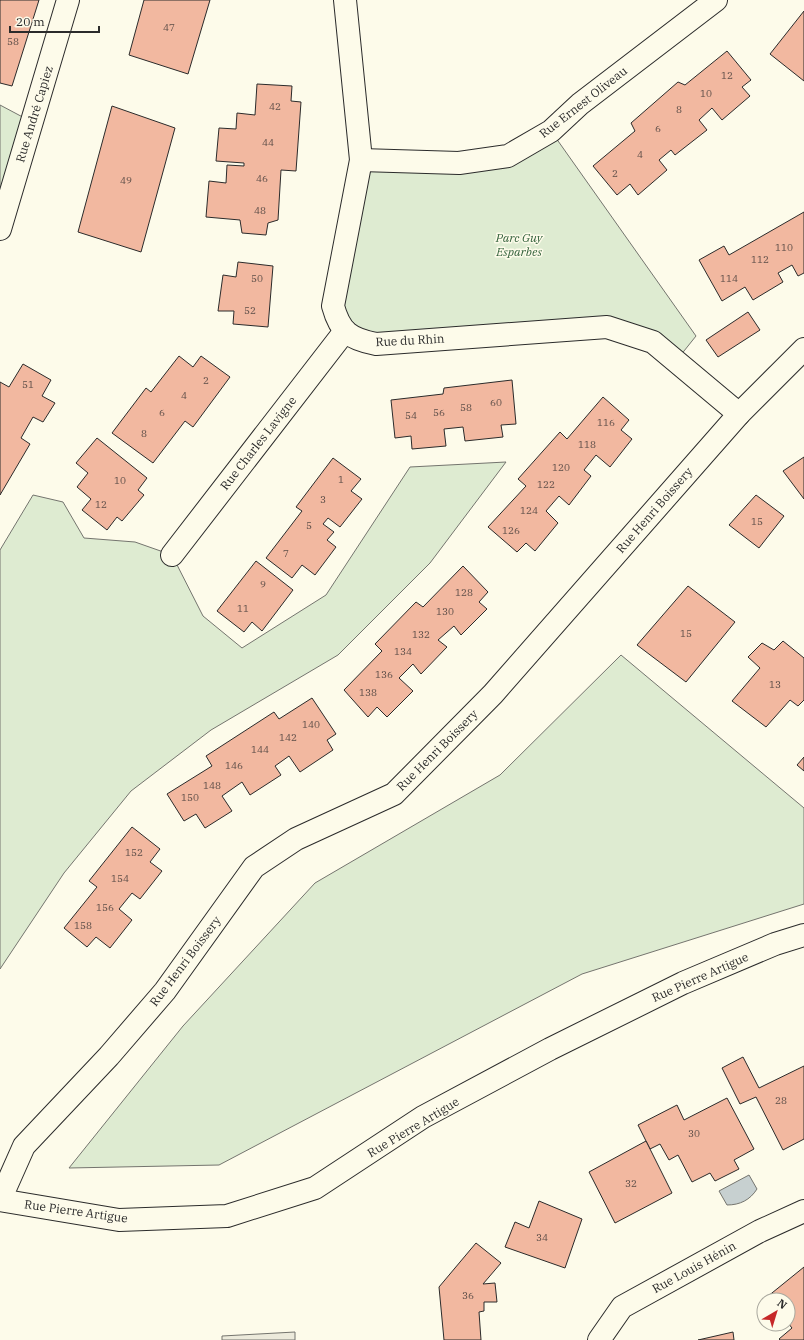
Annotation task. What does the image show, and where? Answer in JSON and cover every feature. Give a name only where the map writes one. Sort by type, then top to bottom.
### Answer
[{"type":"street","name":"Rue André Capiez","points":[[0,228],[68,0]]},
{"type":"street","points":[[345,0],[361,160],[333,306],[337,320],[345,332]]},
{"type":"street","name":"Rue Ernest Oliveau","points":[[361,160],[459,163],[508,156],[551,131],[580,104],[716,0]]},
{"type":"street","name":"Rue du Rhin","points":[[345,332],[359,341],[376,344],[607,328],[653,342],[739,414]]},
{"type":"street","name":"Rue Charles Lavigne","points":[[172,555],[345,332]]},
{"type":"street","name":"Rue Henri Boissery","points":[[0,1200],[24,1146],[109,1056],[165,991],[254,867],[296,839],[394,794],[493,694],[739,414],[804,349]]},
{"type":"street","name":"Rue Pierre Artigue","points":[[0,1200],[119,1220],[219,1217],[227,1216],[316,1188],[423,1117],[550,1049],[683,983],[775,944],[804,935]]},
{"type":"street","name":"Rue Louis Hénin","points":[[599,1340],[622,1307],[760,1231],[804,1211]]},
{"type":"green space","points":[[0,105],[32,122],[0,229]]},
{"type":"green space","name":"Parc Guy Esparbes","points":[[551,131],[696,336],[676,361],[630,333],[376,344],[337,320],[361,160],[459,163]]},
{"type":"green space","points":[[506,462],[430,563],[338,655],[211,730],[131,791],[64,873],[0,969],[0,550],[33,495],[63,502],[84,538],[135,542],[172,555],[203,616],[242,648],[326,595],[410,467]]},
{"type":"green space","points":[[621,655],[804,808],[804,904],[582,974],[219,1165],[69,1168],[183,1026],[315,883],[500,775]]},
{"type":"shaded area","points":[[749,1175],[757,1189],[744,1201],[727,1205],[719,1191]]},
{"type":"shaded area","points":[[295,1332],[295,1340],[222,1340],[222,1336]]},
{"type":"building","points":[[0,0],[39,0],[12,86],[0,83]]},
{"type":"building","points":[[144,0],[210,0],[188,74],[129,55]]},
{"type":"building","points":[[804,11],[804,81],[770,54]]},
{"type":"building","points":[[727,51],[751,80],[742,87],[750,96],[722,120],[712,108],[699,120],[707,130],[675,155],[671,150],[659,160],[667,170],[638,195],[630,184],[617,195],[593,166],[635,131],[631,123],[678,82],[685,85]]},
{"type":"building","points":[[257,84],[292,86],[291,101],[301,102],[296,171],[281,170],[278,220],[268,223],[266,235],[242,233],[240,220],[206,217],[209,181],[226,183],[227,165],[244,166],[244,163],[216,161],[219,128],[236,129],[237,113],[255,115]]},
{"type":"building","points":[[112,106],[175,128],[141,252],[78,232]]},
{"type":"building","points":[[804,212],[804,273],[798,276],[792,265],[778,273],[783,282],[753,300],[745,287],[722,301],[699,260],[724,246],[729,255]]},
{"type":"building","points":[[238,262],[273,266],[268,327],[233,324],[234,311],[218,311],[223,275],[236,277]]},
{"type":"building","points":[[748,312],[760,330],[718,357],[706,340]]},
{"type":"building","points":[[179,356],[193,367],[201,356],[230,377],[193,427],[185,421],[153,463],[112,433],[146,388],[151,392]]},
{"type":"building","points":[[23,364],[51,380],[42,396],[55,403],[43,422],[33,417],[21,438],[30,444],[0,495],[0,382],[9,387]]},
{"type":"building","points":[[512,380],[516,424],[501,425],[503,437],[465,441],[463,427],[444,429],[446,446],[412,449],[411,436],[395,438],[391,400],[443,394],[444,388]]},
{"type":"building","points":[[603,397],[629,420],[621,430],[632,439],[610,467],[596,455],[584,470],[591,476],[569,505],[559,496],[546,511],[558,523],[535,551],[526,543],[517,552],[488,527],[526,486],[518,479],[560,432],[567,439]]},
{"type":"building","points":[[97,438],[147,478],[138,490],[144,495],[122,521],[117,517],[107,530],[82,510],[91,499],[77,487],[88,473],[76,463]]},
{"type":"building","points":[[804,457],[804,499],[783,471]]},
{"type":"building","points":[[333,458],[361,479],[351,491],[362,499],[340,527],[328,518],[323,524],[334,532],[327,540],[336,547],[315,575],[302,565],[292,578],[266,558],[302,511],[296,507]]},
{"type":"building","points":[[756,495],[784,516],[759,548],[729,525]]},
{"type":"building","points":[[256,561],[293,590],[262,631],[252,622],[244,632],[217,611]]},
{"type":"building","points":[[463,566],[488,592],[479,602],[487,609],[461,635],[454,626],[438,640],[447,647],[421,674],[413,664],[399,678],[413,691],[387,717],[377,707],[368,717],[344,690],[382,651],[375,644],[416,602],[423,607]]},
{"type":"building","points":[[688,586],[735,622],[686,682],[637,645]]},
{"type":"building","points":[[783,641],[804,658],[804,700],[798,706],[790,700],[766,727],[732,701],[760,668],[748,657],[762,643],[774,650]]},
{"type":"building","points":[[312,698],[336,734],[327,740],[333,750],[300,772],[289,756],[275,766],[281,775],[250,795],[242,782],[222,796],[232,811],[205,828],[196,814],[184,821],[167,794],[212,766],[206,756],[274,712],[279,719]]},
{"type":"building","points":[[804,757],[804,771],[797,765]]},
{"type":"building","points":[[132,827],[160,849],[150,862],[162,871],[140,899],[132,893],[119,909],[132,920],[110,948],[96,937],[87,947],[64,928],[97,887],[89,881]]},
{"type":"building","points":[[743,1057],[759,1088],[804,1066],[804,1139],[783,1150],[756,1097],[740,1104],[722,1068]]},
{"type":"building","points":[[727,1098],[754,1149],[734,1160],[739,1169],[715,1181],[710,1173],[692,1182],[678,1155],[669,1160],[660,1144],[650,1149],[638,1125],[677,1105],[684,1120]]},
{"type":"building","points":[[646,1141],[672,1193],[615,1223],[589,1172]]},
{"type":"building","points":[[539,1201],[582,1219],[565,1268],[505,1247],[515,1222],[529,1228]]},
{"type":"building","points":[[476,1243],[501,1263],[483,1284],[495,1283],[497,1302],[484,1302],[484,1311],[479,1312],[481,1340],[444,1340],[439,1287]]},
{"type":"building","points":[[804,1267],[804,1340],[779,1339],[787,1332],[796,1332],[796,1292],[773,1292]]},
{"type":"building","points":[[733,1332],[734,1340],[698,1340]]}]
